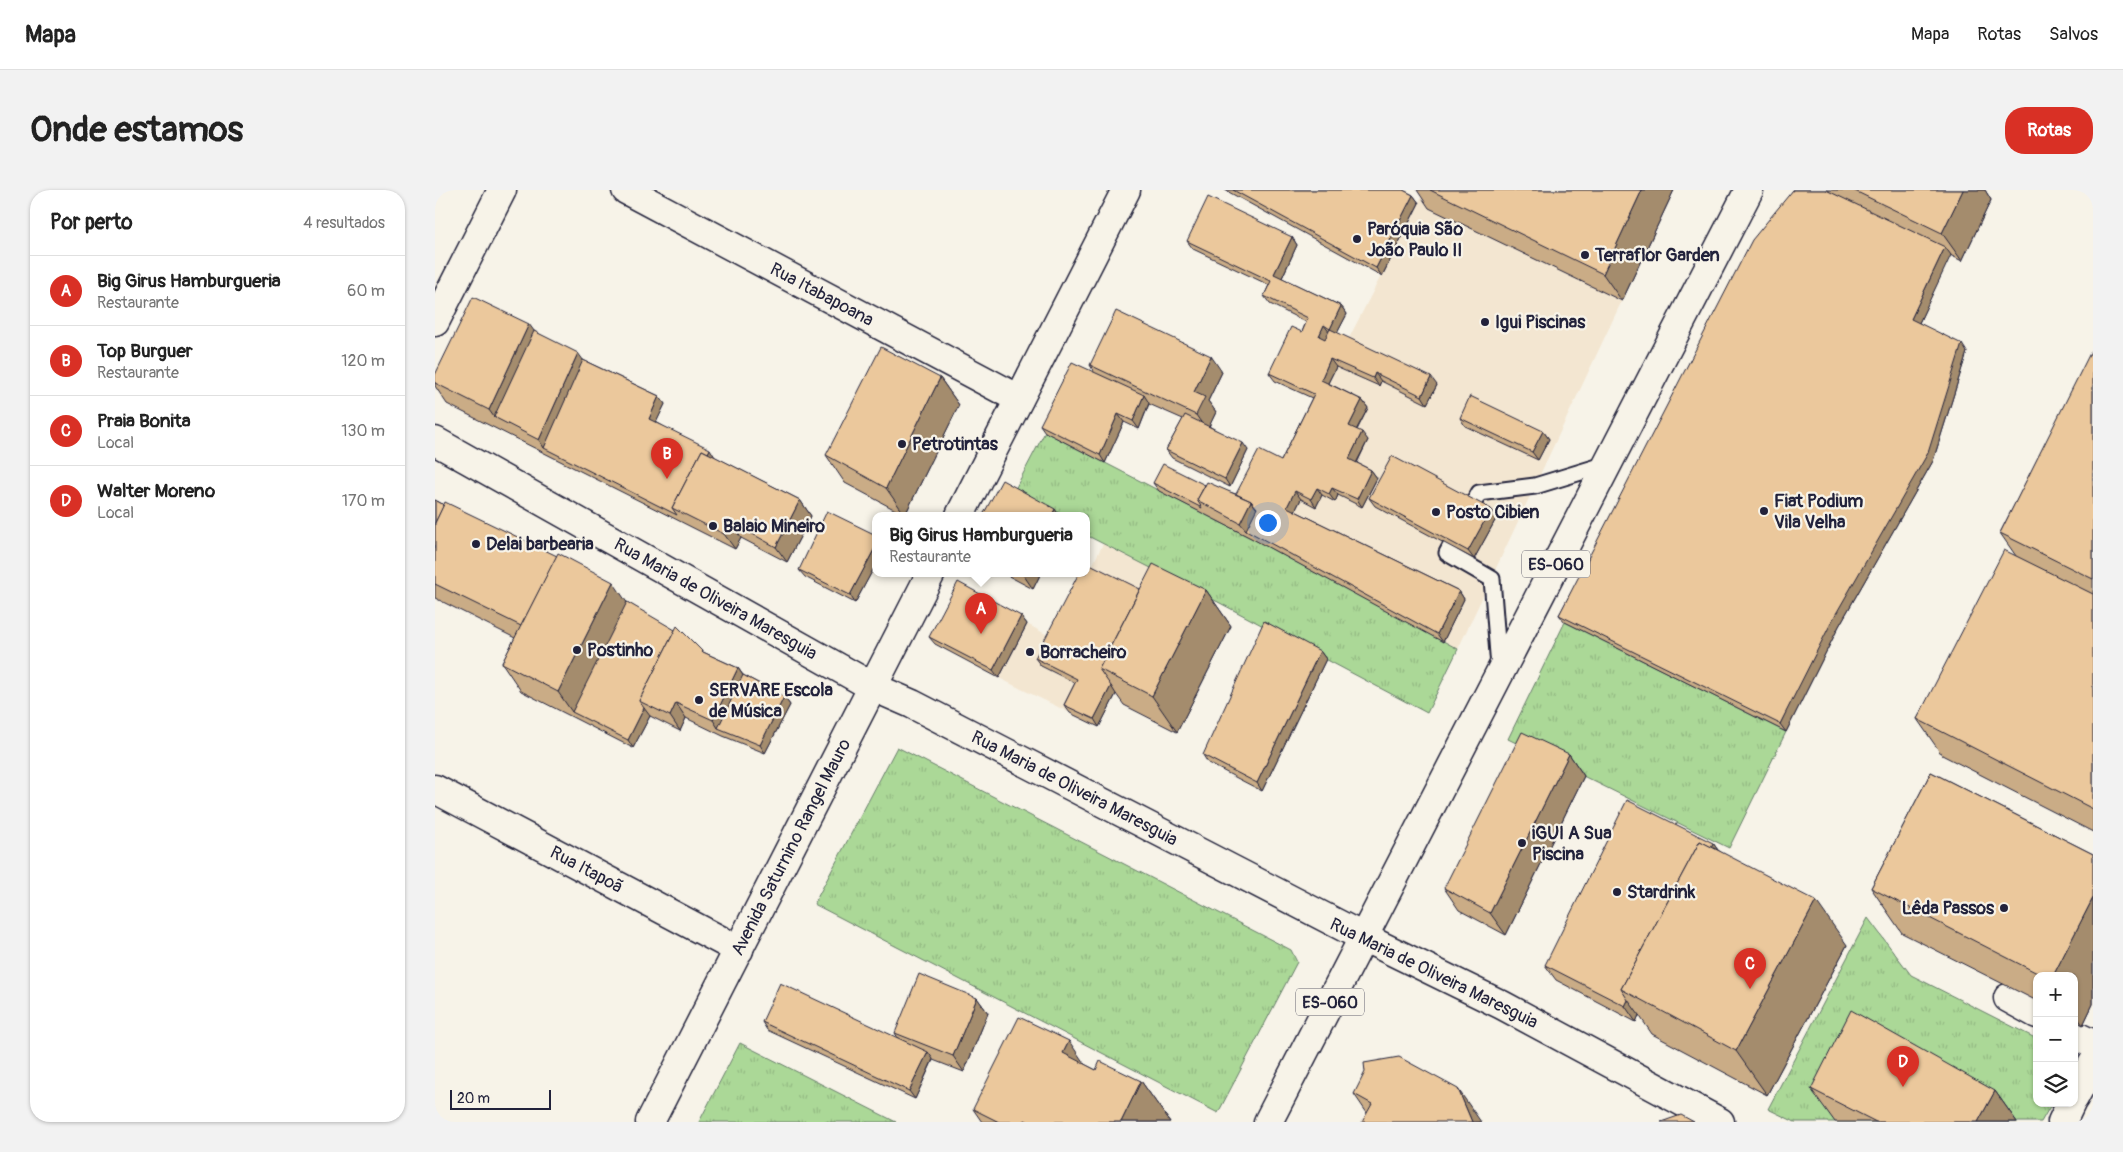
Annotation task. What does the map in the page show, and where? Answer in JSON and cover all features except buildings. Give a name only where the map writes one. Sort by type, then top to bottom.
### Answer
[{"type":"main road","points":[[435,322],[502,190]]},
{"type":"main road","name":"Rua Itabapoana","points":[[626,190],[1019,399]]},
{"type":"main road","points":[[962,512],[1126,190]]},
{"type":"main road","name":"ES-060","points":[[1268,1122],[1749,190]]},
{"type":"main road","name":"Rua Maria de Oliveira Maresguia","points":[[435,442],[873,687],[912,704],[1363,937],[1502,1006],[1720,1122]]},
{"type":"main road","name":"Avenida Saturnino Rangel Mauro","points":[[651,1122],[929,577]]},
{"type":"main road","name":"Rua Itapoã","points":[[435,790],[739,950]]},
{"type":"main road","points":[[2008,998],[2033,1012]]},
{"type":"main road","points":[[2078,1036],[2093,1044]]},
{"type":"main road","points":[[2078,1090],[2093,1062]]},
{"type":"main road","points":[[2061,1122],[2069,1107]]},
{"type":"lane","points":[[1499,672],[1492,579],[1447,553],[1479,493],[1535,486],[1607,464]]},
{"type":"shaded area","points":[[1425,190],[1674,190],[1458,649],[1251,538],[1347,342]]},
{"type":"shaded area","points":[[1103,544],[1175,580],[1099,727],[999,678],[1027,624],[1055,639],[1086,577],[1090,577],[1090,570]]},
{"type":"green space","points":[[1045,432],[1251,538],[1458,649],[1427,713],[1220,603],[1090,537],[1090,512],[1043,512],[1012,495]]},
{"type":"green space","points":[[1565,622],[1786,732],[1729,848],[1508,739]]},
{"type":"green space","points":[[897,747],[1291,950],[1297,962],[1218,1113],[814,904]]},
{"type":"green space","points":[[1868,918],[1911,975],[2033,1037],[2033,1107],[2050,1107],[2041,1122],[1795,1122],[1768,1109]]},
{"type":"green space","points":[[740,1043],[896,1122],[699,1122]]},
{"type":"place","name":"Paróquia São João Paulo II","points":[[1357,239]]},
{"type":"place","name":"Terraflor Garden","points":[[1585,255]]},
{"type":"place","name":"Igui Piscinas","points":[[1485,322]]},
{"type":"place","name":"Petrotintas","points":[[902,444]]},
{"type":"place","name":"Top Burguer","points":[[667,479]]},
{"type":"place","name":"Fiat Podium Vila Velha","points":[[1764,511]]},
{"type":"place","name":"Posto Cibien","points":[[1436,512]]},
{"type":"place","name":"Balaio Mineiro","points":[[713,526]]},
{"type":"place","name":"Delai barbearia","points":[[476,544]]},
{"type":"place","name":"Big Girus Hamburgueria","points":[[981,634]]},
{"type":"place","name":"Postinho","points":[[577,650]]},
{"type":"place","name":"Borracheiro","points":[[1030,652]]},
{"type":"place","name":"SERVARE Escola de Música","points":[[699,700]]},
{"type":"place","name":"iGUI A Sua Piscina","points":[[1522,843]]},
{"type":"place","name":"Stardrink","points":[[1617,892]]},
{"type":"place","name":"Lêda Passos","points":[[2004,908]]},
{"type":"place","name":"Praia Bonita","points":[[1750,989]]},
{"type":"place","name":"Walter Moreno","points":[[1903,1087]]}]
